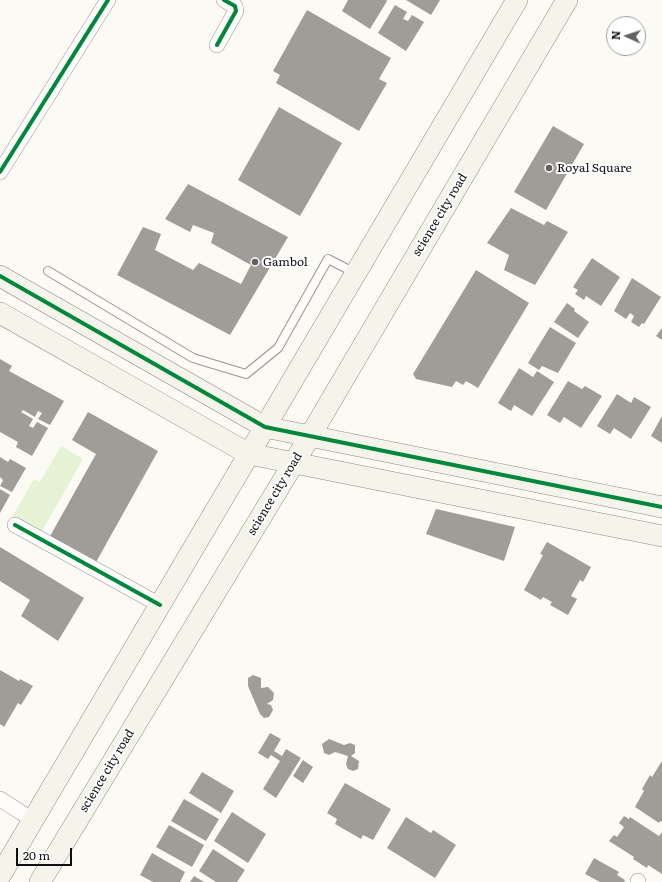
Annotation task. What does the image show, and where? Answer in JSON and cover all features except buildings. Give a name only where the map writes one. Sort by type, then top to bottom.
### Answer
[{"type":"main road","points":[[0,876],[517,0]]},
{"type":"main road","name":"science city road","points":[[40,882],[310,436],[567,0]]},
{"type":"main road","points":[[0,276],[265,427],[662,507]]},
{"type":"main road","points":[[0,313],[249,454],[662,536]]},
{"type":"street","points":[[0,172],[108,0]]},
{"type":"street","points":[[217,45],[236,11],[235,6],[224,0]]},
{"type":"street","points":[[15,525],[160,604]]},
{"type":"street","points":[[0,799],[33,820]]},
{"type":"lane","points":[[48,271],[193,358],[246,374],[278,348],[328,259],[355,274]]},
{"type":"green space","points":[[61,446],[83,459],[39,536],[11,519],[34,479],[40,482]]},
{"type":"cycle path","points":[[0,172],[108,0]]},
{"type":"cycle path","points":[[217,45],[236,11],[235,6],[224,0]]},
{"type":"cycle path","points":[[0,276],[265,427],[662,507]]},
{"type":"cycle path","points":[[15,525],[160,605]]},
{"type":"place","name":"Royal Square","points":[[549,168]]},
{"type":"place","name":"Gambol","points":[[255,262]]}]
